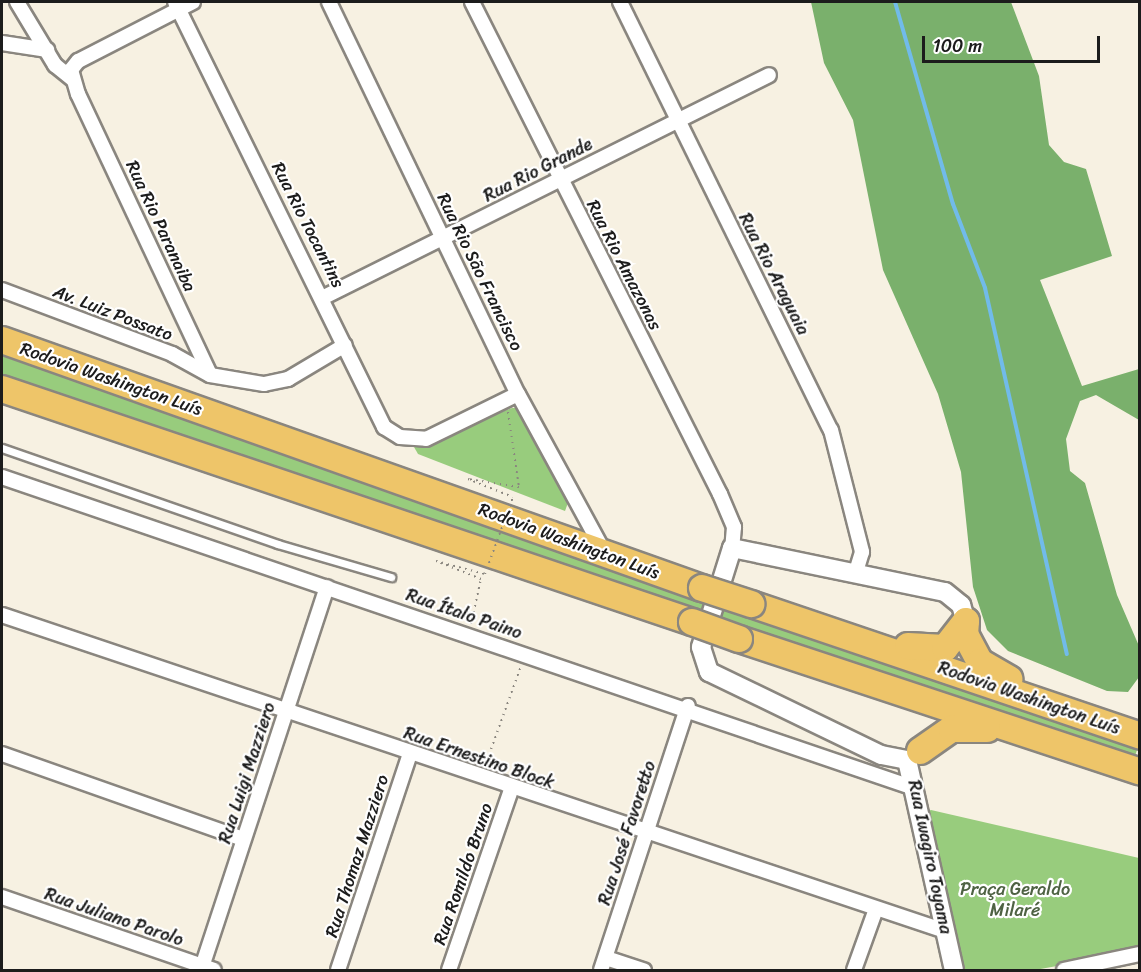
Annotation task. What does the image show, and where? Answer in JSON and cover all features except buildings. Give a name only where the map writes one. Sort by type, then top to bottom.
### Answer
[{"type":"highway","name":"Rodovia Washington Luís","points":[[2,340],[702,588],[853,636],[1140,736]]},
{"type":"highway","name":"Rodovia Washington Luís","points":[[2,389],[1140,772]]},
{"type":"highway","points":[[853,636],[934,651],[945,648],[966,621]]},
{"type":"highway","points":[[966,621],[965,634],[980,662],[1061,710]]},
{"type":"highway","points":[[842,673],[919,708],[925,725],[914,756]]},
{"type":"highway","points":[[914,756],[940,734],[971,726],[1061,745]]},
{"type":"street","name":"Rua Rio Paranaiba","points":[[17,2],[47,50],[72,79],[210,375]]},
{"type":"street","points":[[72,79],[78,61],[177,5],[193,2]]},
{"type":"street","name":"Rua Rio São Francisco","points":[[329,2],[445,238],[513,398],[605,554]]},
{"type":"street","name":"Rua Rio Amazonas","points":[[472,2],[720,494],[734,527],[732,548]]},
{"type":"street","name":"Rua Rio Araguaia","points":[[620,2],[676,120],[831,430],[862,552],[856,572]]},
{"type":"street","name":"Rua Rio Tocantins","points":[[177,5],[324,297],[384,427],[418,441],[513,398]]},
{"type":"street","points":[[2,43],[47,50]]},
{"type":"street","name":"Rua Rio Grande","points":[[324,297],[769,75]]},
{"type":"street","name":"Av. Luiz Possato","points":[[2,290],[172,354],[210,375]]},
{"type":"street","points":[[210,375],[225,380],[254,384],[288,379],[345,345]]},
{"type":"street","name":"Rua Ítalo Paino","points":[[2,477],[526,654],[688,706],[914,788]]},
{"type":"street","points":[[914,756],[881,755],[708,672],[701,647],[732,548],[945,592],[961,605],[966,621]]},
{"type":"street","name":"Rua Luigi Mazziero","points":[[206,969],[244,839],[327,587]]},
{"type":"street","name":"Rua Ernestino Block","points":[[2,615],[286,713],[481,777],[511,790],[645,831],[945,932]]},
{"type":"street","name":"Rua José Favoretto","points":[[604,964],[645,831],[688,706]]},
{"type":"street","name":"Rua Thomaz Mazziero","points":[[338,970],[410,753]]},
{"type":"street","points":[[2,754],[244,839]]},
{"type":"street","name":"Rua Iwagiro Toyama","points":[[914,756],[914,788],[954,970]]},
{"type":"street","name":"Rua Romildo Bruno","points":[[449,970],[511,790]]},
{"type":"street","name":"Rua Juliano Parolo","points":[[2,897],[206,969]]},
{"type":"street","points":[[854,970],[876,909]]},
{"type":"street","points":[[1064,970],[1140,954]]},
{"type":"street","points":[[604,964],[644,970]]},
{"type":"lane","points":[[2,448],[278,544],[391,577]]},
{"type":"path","points":[[469,634],[481,579],[436,561],[485,574],[513,497],[468,479],[519,487],[513,398]]},
{"type":"path","points":[[481,777],[526,654]]},
{"type":"green space","points":[[811,2],[1011,2],[1039,76],[1049,145],[1064,162],[1086,169],[1112,256],[1040,280],[1082,386],[1139,369],[1139,420],[1096,395],[1080,401],[1066,439],[1070,471],[1085,483],[1117,595],[1139,646],[1139,677],[1128,692],[1107,691],[1008,651],[987,630],[973,587],[961,472],[938,394],[883,270],[853,120],[824,63]]},
{"type":"green space","points":[[2,356],[708,597],[700,618],[2,384]]},
{"type":"green space","points":[[512,408],[518,408],[569,500],[565,511],[418,454],[414,447]]},
{"type":"green space","points":[[723,604],[1138,747],[1131,767],[716,624]]},
{"type":"green space","name":"Praça Geraldo Milaré","points":[[931,810],[1139,858],[1139,951],[1035,970],[958,970],[926,812]]},
{"type":"waterway","points":[[895,2],[953,204],[985,288],[1067,654]]}]
